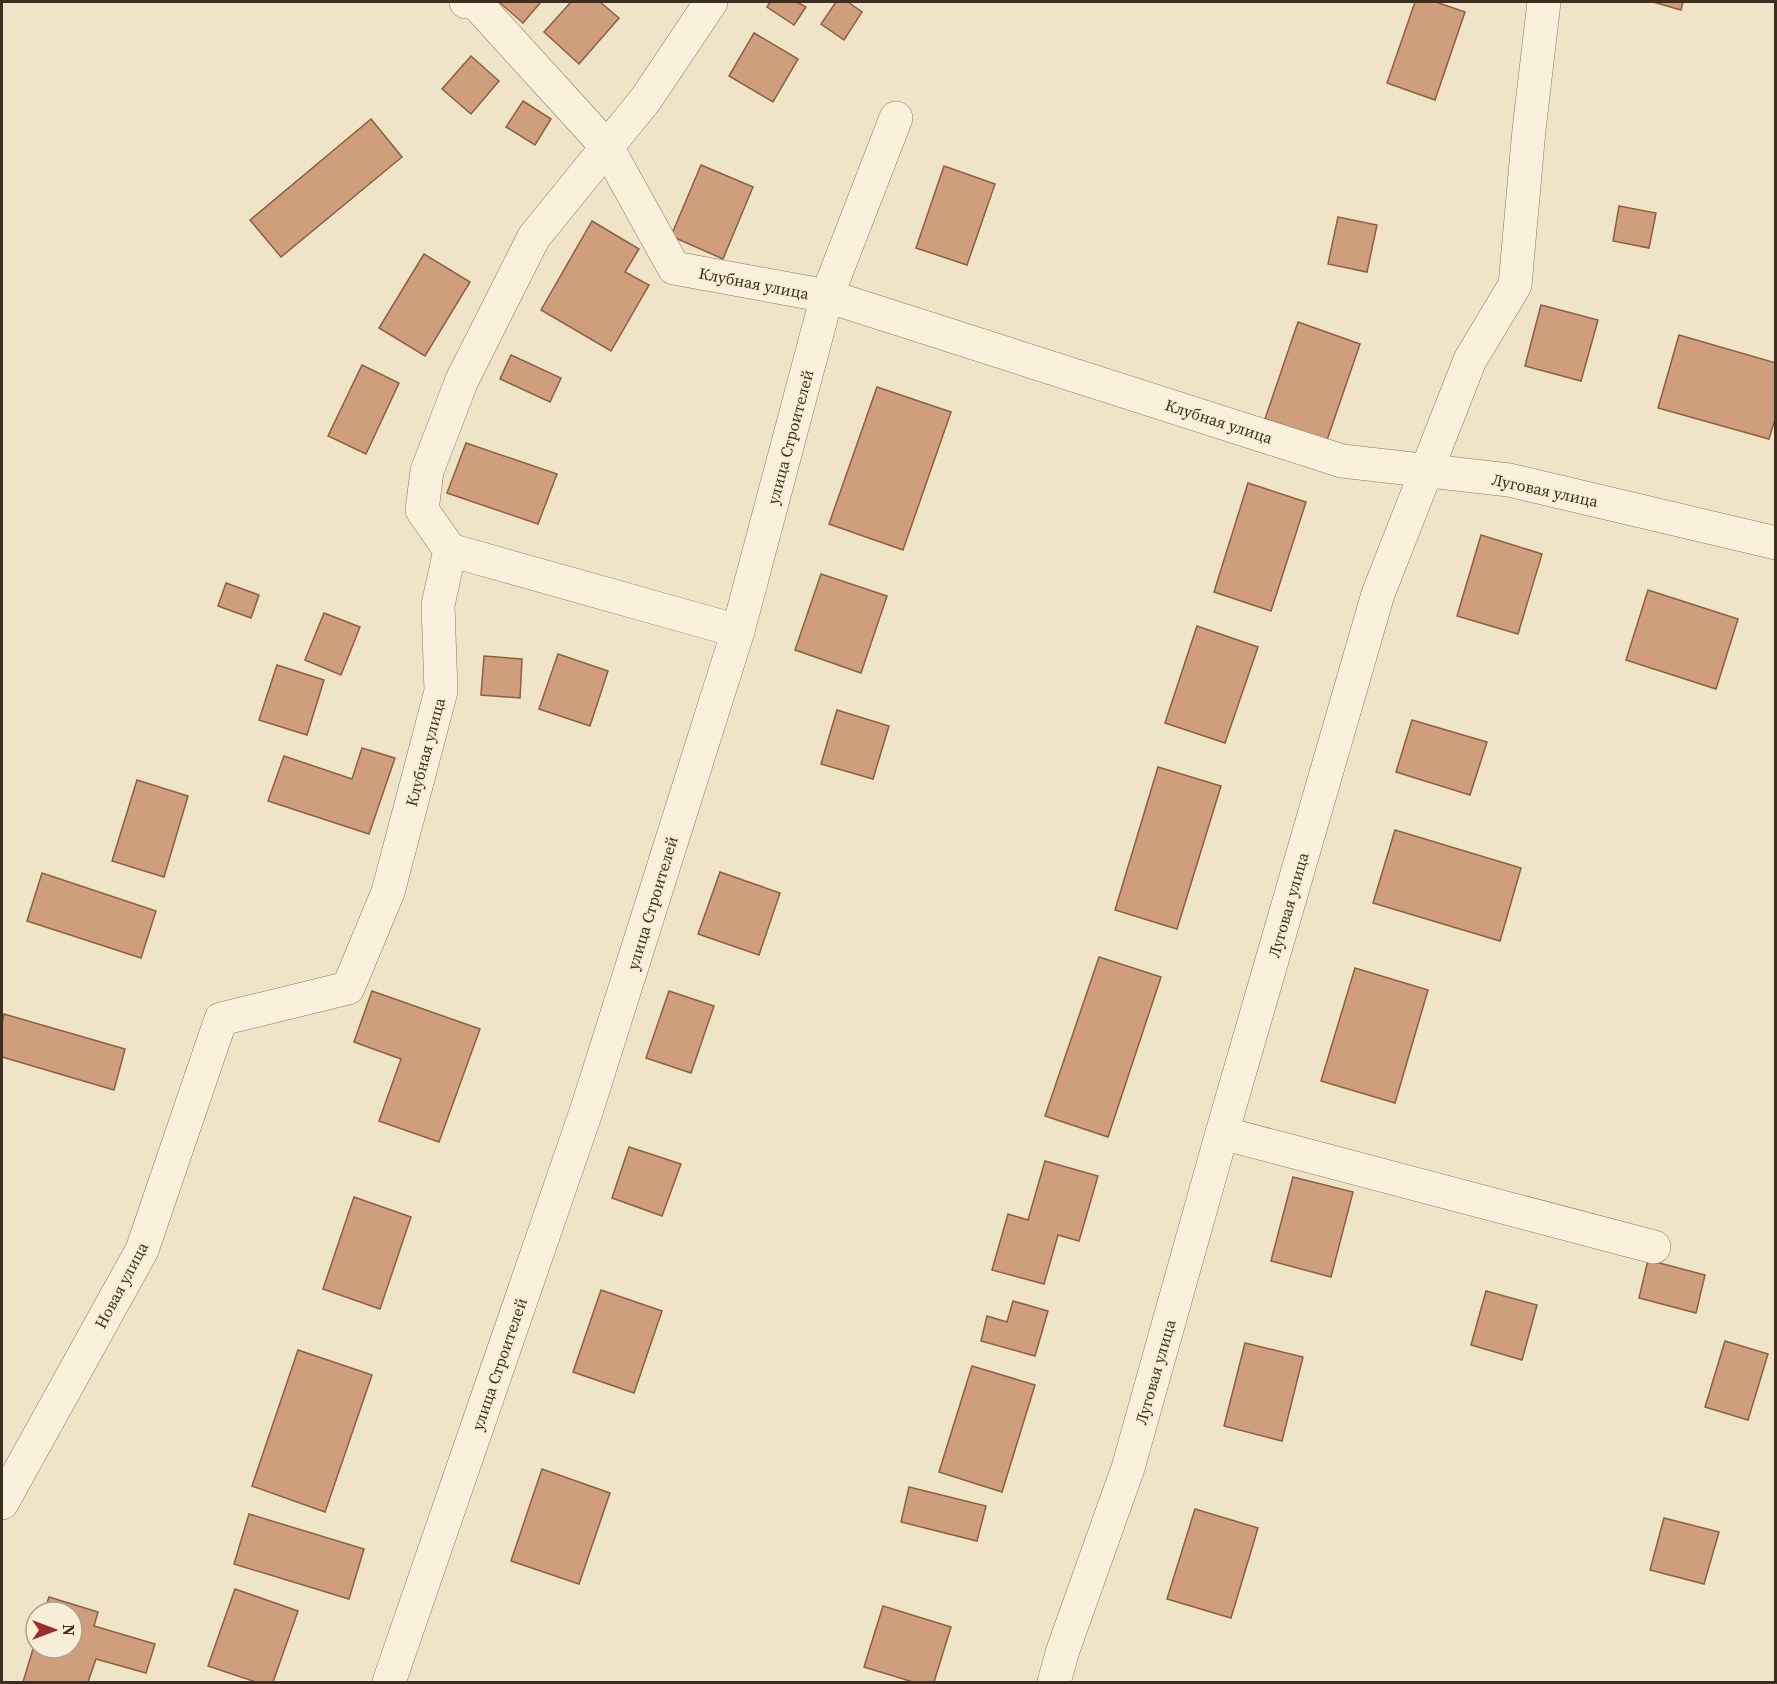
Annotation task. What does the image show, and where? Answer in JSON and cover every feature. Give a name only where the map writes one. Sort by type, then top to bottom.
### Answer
[{"type":"street","points":[[466,2],[475,2]]},
{"type":"street","name":"Клубная улица","points":[[475,2],[607,147],[674,268],[827,296],[1342,461],[1426,471]]},
{"type":"street","points":[[711,2],[646,99],[534,237],[462,380],[427,471],[422,510],[450,550],[738,631]]},
{"type":"street","points":[[1426,471],[1470,360],[1515,285],[1529,130],[1544,2]]},
{"type":"street","name":"улица Строителей","points":[[389,1683],[586,1112],[738,631],[827,296],[896,118]]},
{"type":"street","name":"Луговая улица","points":[[1054,1683],[1063,1650],[1128,1468],[1378,594],[1426,471],[1509,480],[1776,543]]},
{"type":"street","name":"Клубная улица","points":[[221,1019],[348,988],[388,892],[441,691],[438,605],[450,550]]},
{"type":"street","name":"Новая улица","points":[[2,1503],[142,1250],[221,1019]]},
{"type":"street","points":[[1222,1133],[1654,1247]]},
{"type":"building","points":[[499,2],[541,2],[523,23]]},
{"type":"building","points":[[571,2],[600,2],[619,18],[579,64],[544,32]]},
{"type":"building","points":[[770,2],[797,2],[806,7],[794,25],[767,7]]},
{"type":"building","points":[[836,2],[848,2],[862,12],[844,40],[821,24]]},
{"type":"building","points":[[1415,2],[1436,2],[1465,12],[1435,100],[1387,83]]},
{"type":"building","points":[[1653,2],[1683,2],[1681,10]]},
{"type":"building","points":[[754,33],[798,59],[773,102],[729,76]]},
{"type":"building","points":[[471,56],[499,81],[471,114],[442,89]]},
{"type":"building","points":[[523,101],[551,119],[535,145],[506,127]]},
{"type":"building","points":[[371,119],[402,157],[281,257],[250,220]]},
{"type":"building","points":[[701,165],[753,187],[723,259],[671,236]]},
{"type":"building","points":[[944,166],[995,184],[967,265],[916,248]]},
{"type":"building","points":[[1619,206],[1656,213],[1649,248],[1613,241]]},
{"type":"building","points":[[1338,217],[1377,225],[1367,272],[1328,264]]},
{"type":"building","points":[[592,221],[639,249],[625,272],[649,285],[611,351],[541,310]]},
{"type":"building","points":[[424,254],[470,282],[425,356],[379,328]]},
{"type":"building","points":[[1541,305],[1598,320],[1581,381],[1525,366]]},
{"type":"building","points":[[1298,322],[1360,344],[1327,440],[1265,419]]},
{"type":"building","points":[[1679,335],[1776,363],[1776,416],[1769,439],[1658,408]]},
{"type":"building","points":[[511,355],[561,378],[550,402],[500,379]]},
{"type":"building","points":[[362,365],[399,383],[366,454],[328,436]]},
{"type":"building","points":[[877,387],[951,412],[903,550],[829,524]]},
{"type":"building","points":[[466,443],[557,474],[538,524],[447,493]]},
{"type":"building","points":[[1248,483],[1306,502],[1271,611],[1214,592]]},
{"type":"building","points":[[1481,535],[1542,554],[1518,634],[1457,616]]},
{"type":"building","points":[[821,574],[887,596],[861,673],[795,650]]},
{"type":"building","points":[[226,583],[259,595],[251,618],[218,606]]},
{"type":"building","points":[[1648,590],[1738,619],[1716,689],[1626,660]]},
{"type":"building","points":[[324,613],[360,627],[341,675],[305,660]]},
{"type":"building","points":[[1197,626],[1258,647],[1225,743],[1165,723]]},
{"type":"building","points":[[558,654],[608,671],[590,726],[539,709]]},
{"type":"building","points":[[484,656],[522,659],[520,698],[481,695]]},
{"type":"building","points":[[277,665],[324,680],[307,735],[259,720]]},
{"type":"building","points":[[837,710],[889,726],[873,779],[821,764]]},
{"type":"building","points":[[1412,720],[1487,742],[1470,795],[1396,772]]},
{"type":"building","points":[[362,748],[395,758],[369,834],[268,801],[284,756],[352,779]]},
{"type":"building","points":[[1158,767],[1221,786],[1177,929],[1115,910]]},
{"type":"building","points":[[137,780],[188,796],[164,877],[112,861]]},
{"type":"building","points":[[1395,830],[1521,868],[1500,941],[1373,903]]},
{"type":"building","points":[[720,872],[780,893],[759,955],[698,934]]},
{"type":"building","points":[[42,873],[156,911],[141,958],[27,921]]},
{"type":"building","points":[[1099,957],[1161,977],[1108,1137],[1045,1116]]},
{"type":"building","points":[[1355,968],[1428,990],[1395,1103],[1321,1081]]},
{"type":"building","points":[[372,991],[480,1029],[439,1142],[379,1121],[401,1059],[354,1042]]},
{"type":"building","points":[[669,991],[714,1006],[691,1073],[646,1058]]},
{"type":"building","points":[[4,1014],[125,1049],[114,1090],[2,1057]]},
{"type":"building","points":[[629,1147],[681,1164],[662,1216],[612,1198]]},
{"type":"building","points":[[1045,1161],[1098,1176],[1079,1241],[1058,1235],[1044,1284],[992,1270],[1008,1214],[1028,1220]]},
{"type":"building","points":[[1293,1177],[1353,1192],[1331,1277],[1271,1261]]},
{"type":"building","points":[[354,1197],[411,1217],[380,1309],[323,1289]]},
{"type":"building","points":[[1648,1260],[1705,1275],[1696,1313],[1639,1298]]},
{"type":"building","points":[[601,1290],[662,1311],[634,1393],[573,1372]]},
{"type":"building","points":[[1486,1291],[1537,1305],[1522,1360],[1471,1345]]},
{"type":"building","points":[[1013,1301],[1048,1311],[1035,1356],[981,1341],[987,1316],[1007,1322]]},
{"type":"building","points":[[1725,1341],[1768,1354],[1748,1420],[1705,1407]]},
{"type":"building","points":[[1245,1343],[1303,1357],[1282,1441],[1224,1426]]},
{"type":"building","points":[[298,1350],[372,1375],[325,1512],[252,1486]]},
{"type":"building","points":[[972,1366],[1035,1385],[1002,1492],[939,1472]]},
{"type":"building","points":[[542,1469],[610,1493],[579,1584],[511,1561]]},
{"type":"building","points":[[909,1487],[986,1506],[977,1541],[901,1522]]},
{"type":"building","points":[[1195,1509],[1258,1528],[1231,1618],[1167,1599]]},
{"type":"building","points":[[249,1514],[364,1549],[349,1599],[234,1564]]},
{"type":"building","points":[[1664,1518],[1719,1532],[1704,1584],[1650,1570]]},
{"type":"building","points":[[235,1589],[298,1611],[273,1682],[256,1682],[208,1666]]},
{"type":"building","points":[[883,1606],[951,1627],[934,1682],[913,1682],[864,1667]]},
{"type":"building","points":[[84,1608],[98,1612],[94,1626],[155,1644],[146,1673],[96,1659],[88,1682],[23,1682],[30,1660],[84,1660]]}]
